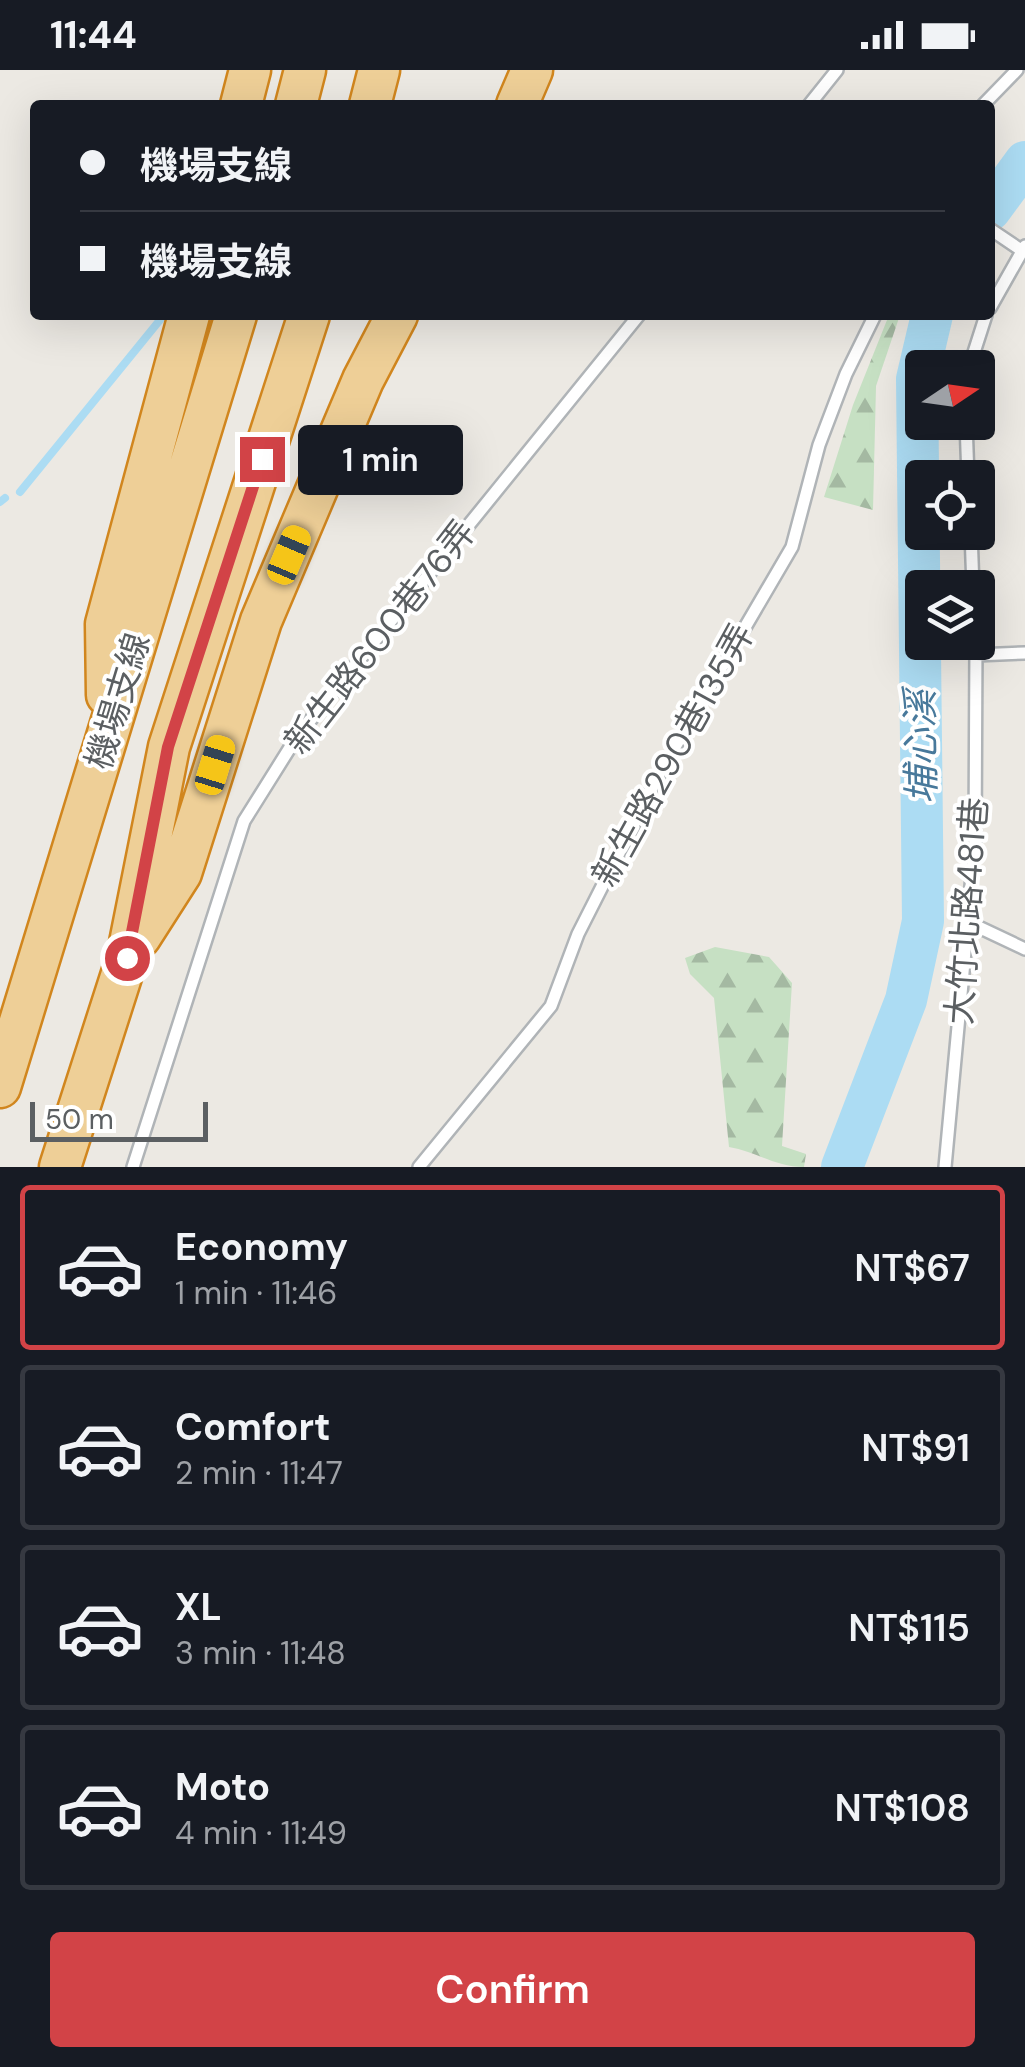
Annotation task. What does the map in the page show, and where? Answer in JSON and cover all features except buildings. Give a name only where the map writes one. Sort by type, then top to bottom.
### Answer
[{"type":"highway","points":[[243,100],[250,70]]},
{"type":"highway","points":[[297,100],[305,70]]},
{"type":"highway","points":[[371,100],[379,70]]},
{"type":"highway","points":[[498,100],[510,70]]},
{"type":"highway","points":[[518,100],[532,70]]},
{"type":"highway","points":[[108,733],[106,624],[188,320]]},
{"type":"highway","name":"機場支線","points":[[0,1087],[234,320]]},
{"type":"highway","name":"機場支線","points":[[60,1167],[127,958],[168,747],[307,320]]},
{"type":"highway","points":[[127,958],[181,873],[260,621],[363,380],[394,320]]},
{"type":"lane","points":[[813,100],[837,70]]},
{"type":"lane","points":[[988,100],[1017,70]]},
{"type":"lane","points":[[995,231],[1023,248],[995,299]]},
{"type":"lane","name":"新生路600巷76弄","points":[[132,1167],[244,820],[296,738],[635,320]]},
{"type":"lane","name":"新生路290巷135弄","points":[[420,1167],[550,1006],[578,934],[634,821],[742,626],[792,546],[819,445],[873,320]]},
{"type":"lane","points":[[975,350],[984,320]]},
{"type":"lane","name":"大竹北路481巷","points":[[995,651],[1025,653]]},
{"type":"lane","name":"大竹北路481巷","points":[[946,1167],[970,923],[976,660]]},
{"type":"lane","points":[[970,923],[1025,950]]},
{"type":"green space","points":[[887,320],[898,320],[876,386],[873,510],[824,497],[853,405]]},
{"type":"green space","points":[[715,947],[769,957],[792,983],[782,1146],[806,1154],[804,1167],[784,1165],[729,1147],[714,998],[690,974],[685,958]]},
{"type":"waterway","name":"埔心溪","points":[[995,203],[1025,162]]},
{"type":"waterway","points":[[20,492],[160,320]]},
{"type":"waterway","name":"埔心溪","points":[[842,1167],[906,1000],[923,921],[917,379],[931,320]]},
{"type":"waterway","points":[[0,502],[5,498]]},
{"type":"route","points":[[127,958],[168,747],[262,459]]}]
